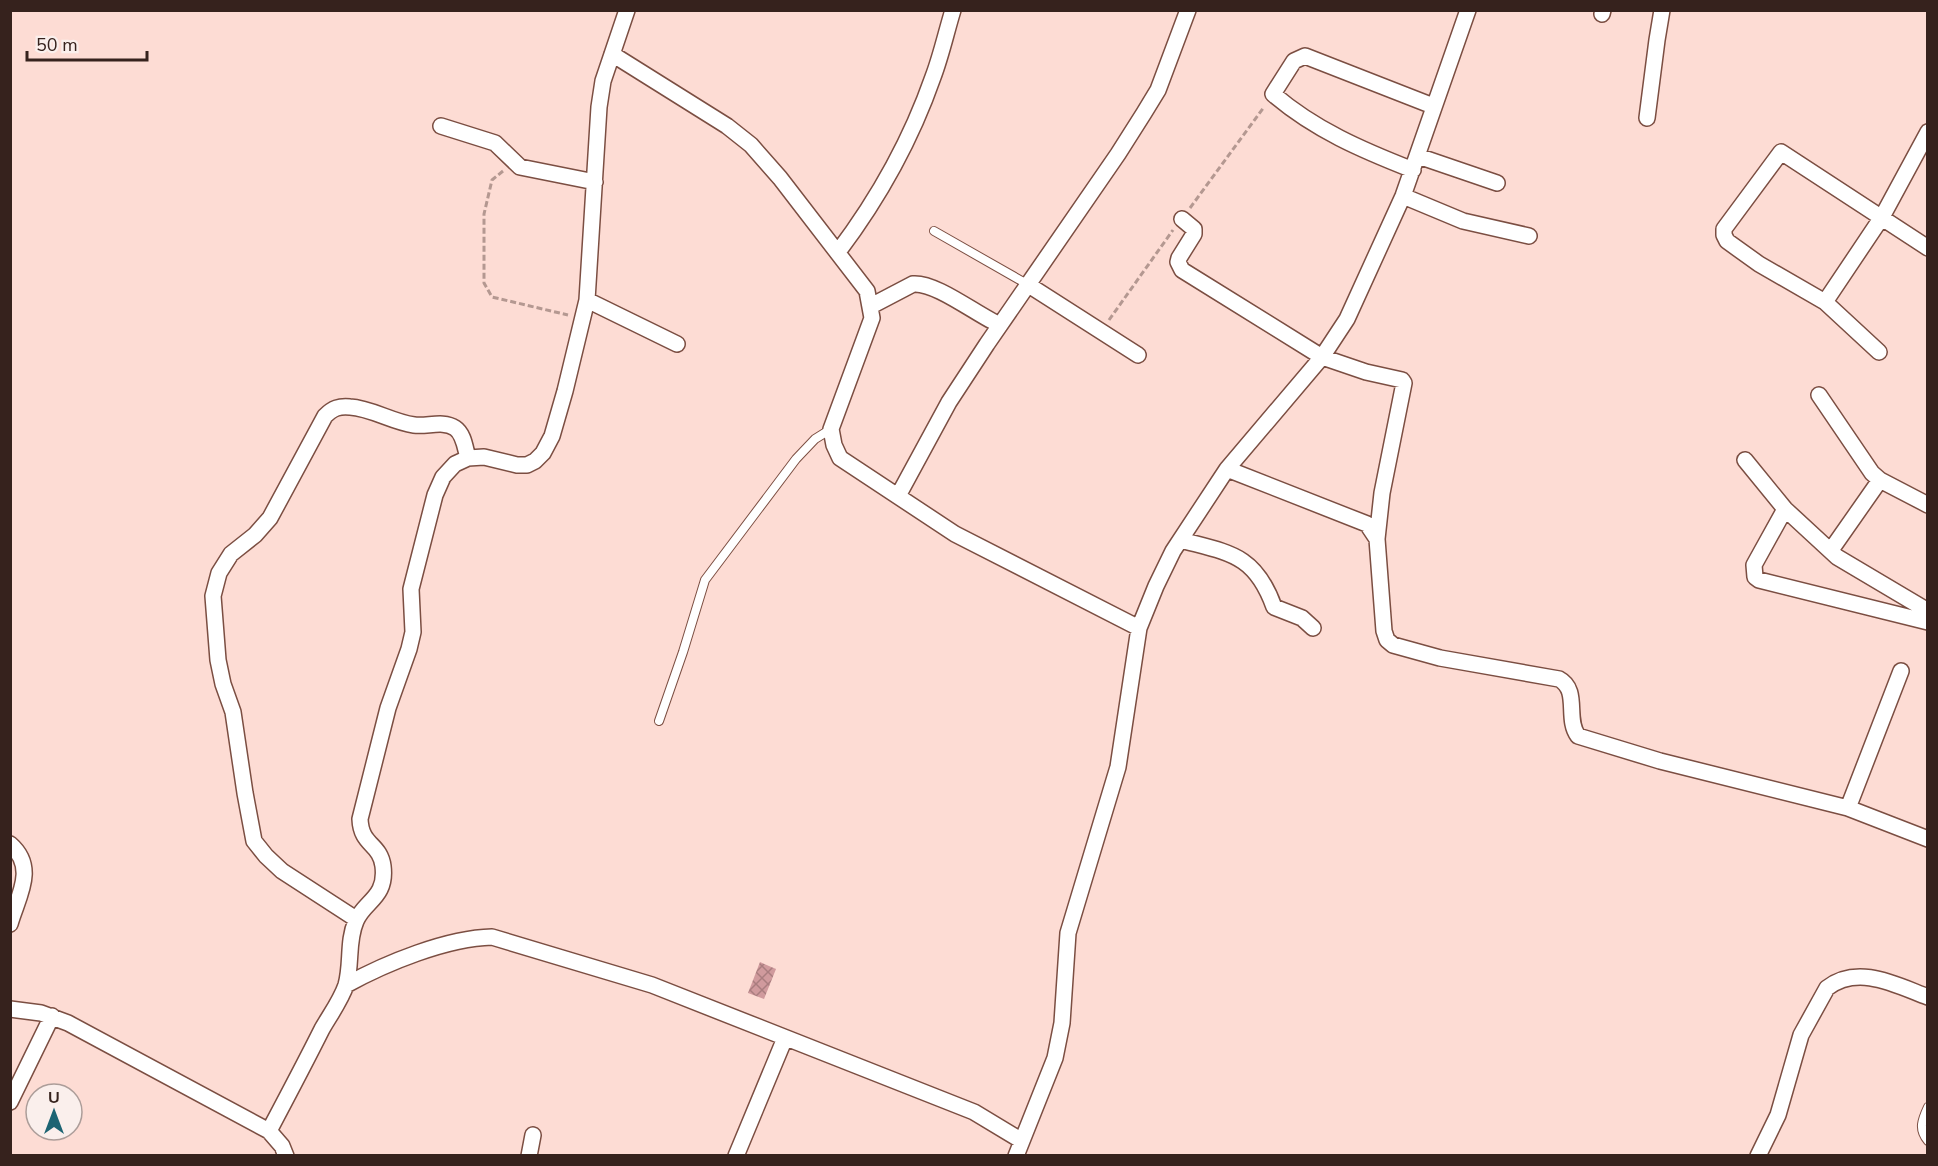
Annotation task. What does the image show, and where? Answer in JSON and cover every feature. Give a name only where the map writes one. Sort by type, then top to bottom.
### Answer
[{"type":"street","points":[[269,1131],[346,985],[356,919],[375,899],[380,889],[383,867],[378,852],[360,831],[360,819],[388,708],[409,649],[413,632],[411,589],[439,486],[454,464],[468,458],[484,457],[517,465],[527,465],[535,461],[543,453],[556,425],[587,300],[599,107],[603,81],[627,10]]},
{"type":"street","points":[[838,252],[882,188],[917,116],[933,76],[952,10]]},
{"type":"street","points":[[898,496],[950,402],[1027,284],[1118,154],[1158,90],[1188,10]]},
{"type":"street","points":[[346,985],[432,948],[472,938],[492,937],[652,985],[974,1112],[1019,1148],[1055,1058],[1062,1023],[1068,933],[1118,767],[1139,628],[1156,585],[1181,540],[1227,468],[1322,357],[1347,319],[1415,163],[1468,10]]},
{"type":"street","points":[[1647,118],[1662,10]]},
{"type":"street","points":[[612,54],[727,126],[751,145],[867,291],[872,318],[831,429],[834,445],[840,458],[954,534],[1139,628]]},
{"type":"street","points":[[1433,106],[1305,56],[1294,61],[1273,94],[1316,127],[1360,149],[1497,183]]},
{"type":"street","points":[[441,126],[495,143],[520,167],[595,182]]},
{"type":"street","points":[[1825,302],[1882,217],[1928,132]]},
{"type":"street","points":[[1879,352],[1825,302],[1759,264],[1727,241],[1724,229],[1781,152],[1928,248]]},
{"type":"street","points":[[1402,196],[1463,221],[1529,236]]},
{"type":"street","points":[[1182,219],[1194,229],[1194,234],[1179,258],[1178,262],[1182,270],[1322,357],[1366,372],[1402,380],[1404,383],[1382,493],[1377,539],[1384,631],[1387,640],[1393,645],[1440,658],[1559,679],[1566,683],[1570,690],[1572,724],[1578,736],[1660,761],[1848,808],[1928,839]]},
{"type":"street","points":[[871,306],[913,284],[920,283],[934,288],[1000,325]]},
{"type":"street","points":[[1027,284],[1138,355]]},
{"type":"street","points":[[587,300],[677,344]]},
{"type":"street","points":[[1819,395],[1872,472],[1880,480],[1928,505]]},
{"type":"street","points":[[356,919],[282,871],[254,841],[233,712],[223,684],[218,660],[213,596],[219,573],[231,554],[255,535],[270,518],[325,416],[332,409],[354,407],[410,424],[448,425],[456,428],[461,435],[468,458]]},
{"type":"street","points":[[1745,460],[1785,509],[1837,557],[1928,611]]},
{"type":"street","points":[[1227,468],[1360,521],[1377,539]]},
{"type":"street","points":[[1831,550],[1880,480]]},
{"type":"street","points":[[1785,509],[1754,565],[1755,577],[1759,580],[1928,622]]},
{"type":"street","points":[[1181,540],[1234,554],[1251,567],[1267,589],[1274,607],[1302,618],[1313,628]]},
{"type":"street","points":[[1848,808],[1901,671]]},
{"type":"street","points":[[10,844],[17,850],[21,861],[24,885],[10,924]]},
{"type":"street","points":[[1758,1155],[1778,1115],[1801,1035],[1827,988],[1833,983],[1853,977],[1864,977],[1894,984],[1928,997]]},
{"type":"street","points":[[10,1009],[52,1016],[269,1131],[282,1146],[286,1155]]},
{"type":"street","points":[[10,1102],[52,1016]]},
{"type":"street","points":[[736,1155],[785,1038]]},
{"type":"street","points":[[529,1155],[533,1135]]},
{"type":"lane","points":[[934,231],[1027,284]]},
{"type":"lane","points":[[658,721],[683,652],[705,580],[796,459],[815,439],[831,429]]},
{"type":"lane","points":[[1928,1107],[1921,1127],[1922,1134],[1928,1141]]},
{"type":"path","points":[[520,167],[502,171],[492,180],[484,214],[484,283],[487,292],[492,297],[582,318]]},
{"type":"building","points":[[760,962],[776,969],[764,999],[748,993]]}]
